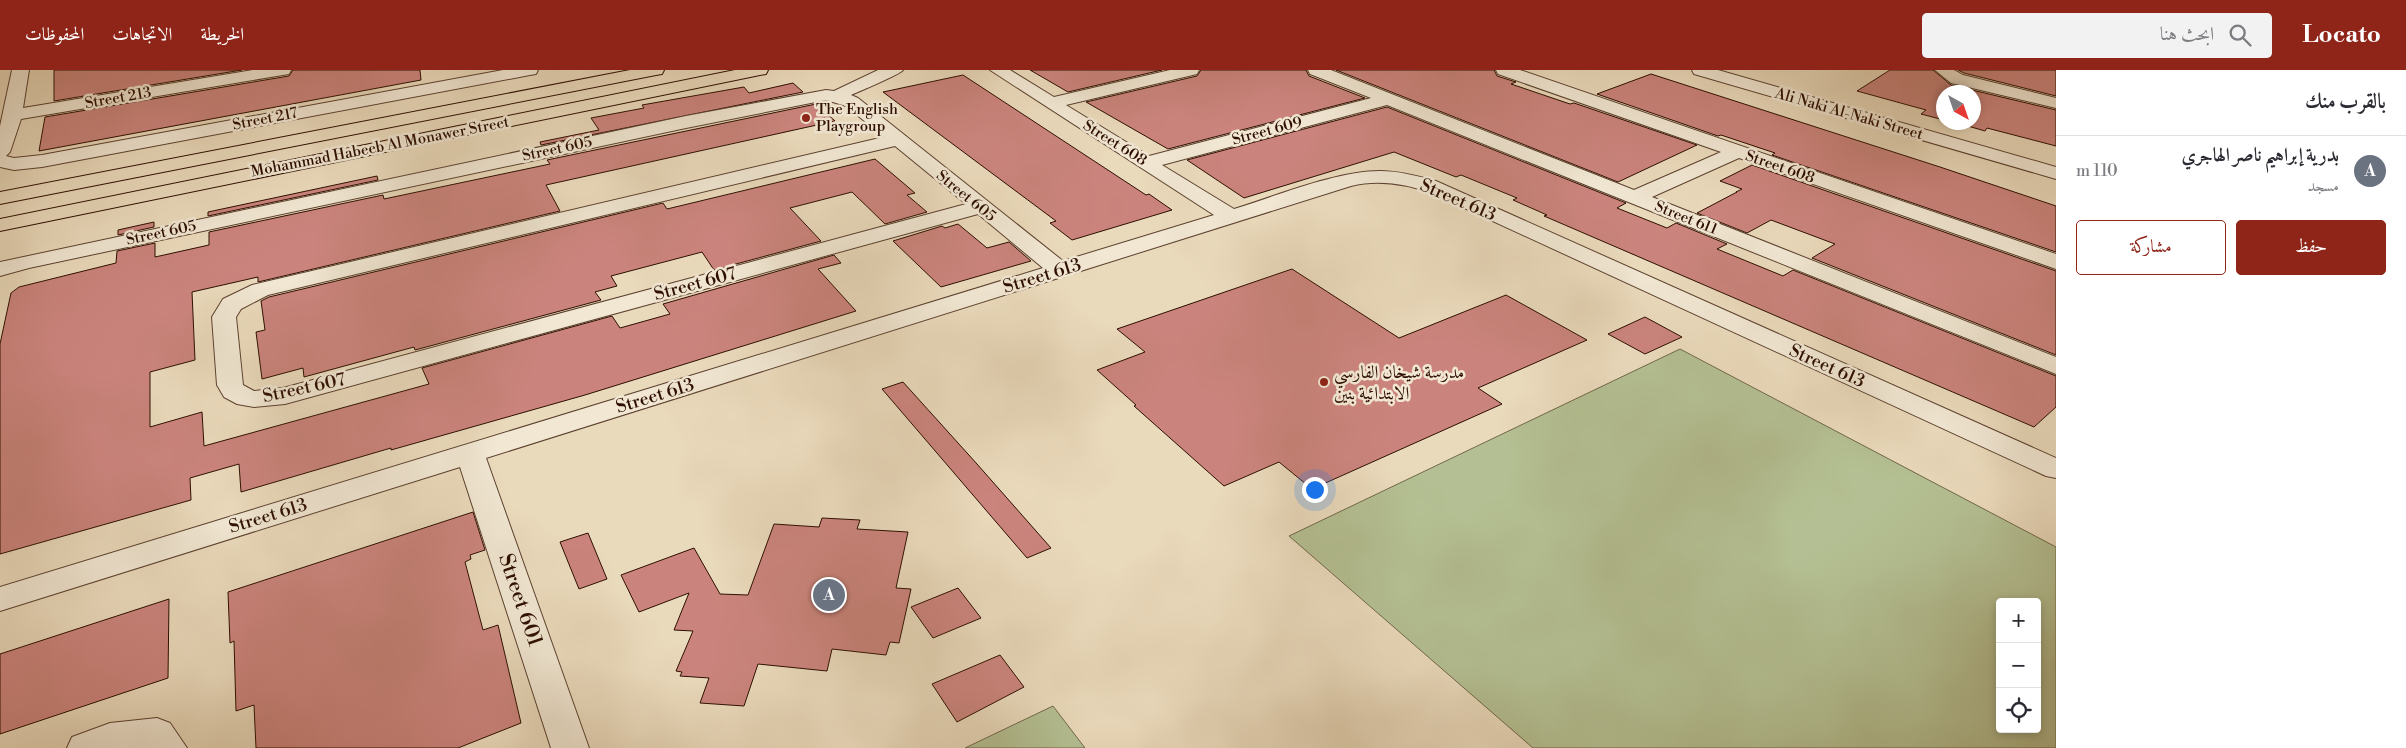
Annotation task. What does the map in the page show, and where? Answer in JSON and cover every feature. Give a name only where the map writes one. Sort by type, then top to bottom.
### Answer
[{"type":"main road","name":"Mohammad Habeeb Al Monawer Street","points":[[0,198],[656,70]]},
{"type":"main road","name":"Mohammad Habeeb Al Monawer Street","points":[[0,225],[760,70]]},
{"type":"street","points":[[0,152],[13,116],[19,72],[21,70]]},
{"type":"street","name":"Street 213","points":[[13,116],[283,70]]},
{"type":"street","name":"Street 217","points":[[0,161],[14,164],[42,161],[530,70]]},
{"type":"street","points":[[838,96],[876,76],[895,70]]},
{"type":"street","name":"Street 608","points":[[998,70],[1232,217]]},
{"type":"street","points":[[1052,103],[1191,70]]},
{"type":"street","name":"Street 611","points":[[1316,70],[2056,366]]},
{"type":"street","name":"Street 608","points":[[1504,70],[2056,262]]},
{"type":"street","name":"Ali Naki Al-Naki Street","points":[[1700,70],[2056,173]]},
{"type":"street","name":"Ali Naki Al-Naki Street","points":[[1741,70],[1759,73],[2056,159]]},
{"type":"street","points":[[1943,70],[1957,79],[2056,103]]},
{"type":"street","name":"Street 605","points":[[0,269],[34,260],[695,120],[817,96],[838,96],[852,102],[896,140],[1060,270]]},
{"type":"street","name":"Street 609","points":[[1146,163],[1388,99]]},
{"type":"street","name":"Street 607","points":[[896,140],[260,290],[232,304],[224,317],[232,391],[239,396],[250,398],[285,396],[980,207]]},
{"type":"street","points":[[1635,197],[1737,152]]},
{"type":"street","name":"Street 613","points":[[0,599],[1362,178],[1394,177],[1419,182],[2056,469]]},
{"type":"street","name":"Street 601","points":[[470,453],[570,748]]},
{"type":"street","points":[[86,748],[110,739],[157,734],[168,748]]},
{"type":"green space","points":[[1680,349],[2056,547],[2056,748],[1533,748],[1289,536]]},
{"type":"green space","points":[[1053,706],[1085,748],[965,748]]},
{"type":"building","points":[[54,70],[242,70],[54,101]]},
{"type":"building","points":[[293,70],[420,70],[421,80],[39,151],[45,117],[289,76]]},
{"type":"building","points":[[1030,70],[1162,70],[1068,92]]},
{"type":"building","points":[[1201,70],[1306,70],[1309,76],[1365,98],[1168,149],[1086,102],[1197,76]]},
{"type":"building","points":[[1336,70],[1494,70],[1497,76],[1516,82],[1511,84],[1570,104],[1574,103],[1697,145],[1618,182]]},
{"type":"building","points":[[1890,70],[1933,70],[1951,85],[1936,85],[1936,118],[1921,114],[1926,110],[1857,91]]},
{"type":"building","points":[[1958,70],[2056,70],[2056,96],[1964,73]]},
{"type":"building","points":[[1651,74],[2056,206],[2056,252],[1772,155],[1775,153],[1721,135],[1718,136],[1597,94]]},
{"type":"building","points":[[963,75],[1146,195],[1149,194],[1172,210],[1072,240],[1050,223],[1056,221],[883,92]]},
{"type":"building","points":[[793,83],[803,92],[541,145],[540,142],[599,130],[591,118],[644,108],[642,105],[744,87],[749,93]]},
{"type":"building","points":[[1981,92],[2056,110],[2056,146],[1987,128],[1985,131],[1981,130]]},
{"type":"building","points":[[816,104],[835,121],[546,185],[560,211],[258,282],[258,277],[192,292],[195,360],[150,372],[150,427],[202,412],[204,446],[429,384],[422,368],[612,316],[620,328],[670,314],[663,304],[834,255],[841,263],[818,269],[856,311],[585,395],[391,450],[391,448],[241,492],[239,464],[190,478],[191,500],[0,554],[0,344],[11,293],[19,287],[116,263],[117,251],[155,243],[155,257],[209,245],[209,232],[383,195],[384,199],[550,164],[547,160]]},
{"type":"building","points":[[1387,107],[1626,203],[1617,208],[1667,228],[1676,223],[1727,244],[1717,249],[1783,276],[1793,270],[2056,376],[2056,407],[2034,427],[1544,216],[1547,215],[1513,200],[1517,198],[1461,175],[1456,177],[1394,152],[1244,198],[1187,160]]},
{"type":"building","points":[[875,159],[915,193],[907,195],[927,212],[885,224],[852,192],[790,208],[821,241],[714,270],[702,252],[611,276],[617,286],[595,292],[601,300],[415,350],[414,347],[304,377],[303,368],[262,379],[256,332],[265,330],[261,301],[269,297],[663,203],[667,209]]},
{"type":"building","points":[[1752,165],[2056,271],[2056,355],[1812,258],[1835,244],[1771,220],[1747,233],[1697,213],[1742,189],[1720,181]]},
{"type":"building","points":[[377,176],[378,180],[208,216],[208,212]]},
{"type":"building","points":[[154,222],[154,227],[118,235],[118,230]]},
{"type":"building","points":[[958,224],[987,248],[1009,242],[1031,261],[941,287],[893,241],[942,226],[945,228]]},
{"type":"building","name":"مدرسة شيخان الفارسي الابتدائية بنين","points":[[1292,269],[1399,338],[1506,295],[1587,340],[1478,388],[1502,404],[1312,489],[1279,462],[1224,486],[1134,406],[1136,405],[1097,370],[1145,352],[1117,329]]},
{"type":"building","points":[[1645,317],[1682,337],[1645,354],[1608,334]]},
{"type":"building","points":[[903,382],[1051,548],[1027,558],[882,389]]},
{"type":"building","points":[[473,512],[485,550],[470,555],[471,559],[465,562],[483,630],[498,625],[521,723],[458,748],[256,748],[254,705],[236,711],[234,641],[230,643],[228,592]]},
{"type":"building","points":[[822,518],[860,520],[857,529],[908,532],[896,588],[911,589],[899,643],[890,642],[886,655],[832,649],[827,671],[758,664],[744,706],[700,703],[709,678],[680,676],[682,672],[676,671],[693,631],[674,630],[689,593],[639,612],[621,575],[694,548],[720,594],[748,595],[774,524],[819,527]]},
{"type":"building","points":[[588,533],[607,579],[579,589],[560,542]]},
{"type":"building","points":[[958,588],[981,618],[933,638],[911,607]]},
{"type":"building","points":[[169,599],[168,678],[0,734],[0,654]]},
{"type":"building","points":[[1000,655],[1024,687],[957,722],[932,684]]},
{"type":"place","name":"The English Playgroup","points":[[806,118]]},
{"type":"place","name":"مدرسة شيخان الفارسي الابتدائية بنين","points":[[1324,382]]},
{"type":"place","name":"بدرية إبراهيم ناصر الهاجري","points":[[829,595]]}]
